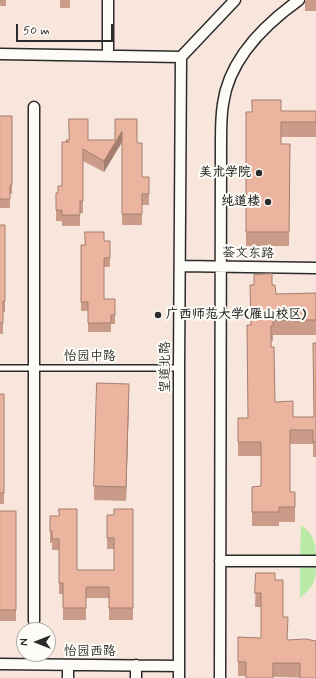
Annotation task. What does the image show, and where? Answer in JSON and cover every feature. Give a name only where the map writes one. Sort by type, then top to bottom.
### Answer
[{"type":"street","points":[[108,0],[108,56]]},
{"type":"street","points":[[0,54],[181,57],[235,0]]},
{"type":"street","points":[[220,678],[221,141],[223,103],[235,69],[253,40],[278,15],[299,0]]},
{"type":"street","name":"望道北路","points":[[179,678],[181,57]]},
{"type":"street","points":[[34,107],[34,621]]},
{"type":"street","name":"荟文东路","points":[[180,266],[316,268]]},
{"type":"street","points":[[220,561],[316,561]]},
{"type":"street","name":"怡园西路","points":[[0,664],[179,666]]},
{"type":"street","points":[[68,665],[68,678]]},
{"type":"street","points":[[136,665],[136,678]]},
{"type":"lane","name":"怡园中路","points":[[0,368],[179,368]]},
{"type":"shaded area","name":"广西师范大学(雁山校区)","points":[[0,0],[316,0],[316,678],[0,678]]},
{"type":"green space","points":[[301,525],[309,532],[313,540],[316,559],[300,559]]},
{"type":"green space","points":[[316,564],[315,580],[300,598],[300,565]]},
{"type":"building","name":"纯道楼","points":[[252,100],[281,100],[281,111],[316,111],[316,122],[281,122],[281,144],[290,144],[289,232],[246,232],[246,112],[252,112]]},
{"type":"building","points":[[0,116],[12,116],[12,185],[10,185],[10,199],[0,199]]},
{"type":"building","points":[[69,119],[88,119],[88,140],[115,140],[115,119],[137,119],[137,143],[142,143],[142,177],[149,177],[149,194],[142,194],[142,214],[122,214],[122,131],[104,161],[83,149],[83,201],[80,201],[80,215],[62,215],[62,210],[56,210],[56,193],[58,193],[58,186],[62,186],[62,142],[69,142],[66,140],[69,140]]},
{"type":"building","points":[[0,225],[5,225],[5,301],[3,301],[3,323],[0,323]]},
{"type":"building","points":[[85,232],[104,232],[104,241],[110,241],[110,258],[104,258],[104,299],[115,299],[115,315],[111,315],[111,323],[88,323],[88,302],[81,302],[81,245],[85,245]]},
{"type":"building","points":[[272,274],[272,285],[275,285],[276,294],[316,293],[316,320],[273,320],[273,326],[271,326],[271,347],[274,347],[275,402],[293,401],[293,417],[314,417],[313,343],[316,343],[316,442],[313,442],[313,430],[290,430],[290,492],[295,492],[295,507],[279,507],[279,512],[252,512],[252,487],[261,486],[261,442],[238,442],[238,418],[248,418],[247,325],[251,325],[250,285],[254,285],[254,275]]},
{"type":"building","points":[[97,383],[129,384],[126,487],[94,486]]},
{"type":"building","points":[[0,394],[4,394],[4,493],[0,493]]},
{"type":"building","points":[[59,509],[77,509],[77,570],[114,570],[114,538],[107,538],[107,515],[114,515],[114,509],[133,509],[133,608],[109,608],[109,587],[86,587],[86,608],[63,608],[63,583],[59,583],[59,539],[52,539],[52,531],[50,531],[50,516],[59,516]]},
{"type":"building","points":[[0,511],[16,511],[16,610],[0,610]]},
{"type":"building","points":[[256,573],[275,573],[275,580],[283,580],[283,617],[288,617],[287,640],[306,639],[316,641],[316,678],[300,678],[300,663],[273,663],[273,678],[246,678],[246,662],[238,662],[238,637],[261,638],[261,593],[255,593]]},
{"type":"place","name":"美术学院","points":[[259,173]]},
{"type":"place","name":"纯道楼","points":[[268,202]]},
{"type":"place","name":"广西师范大学(雁山校区)","points":[[158,315]]}]
